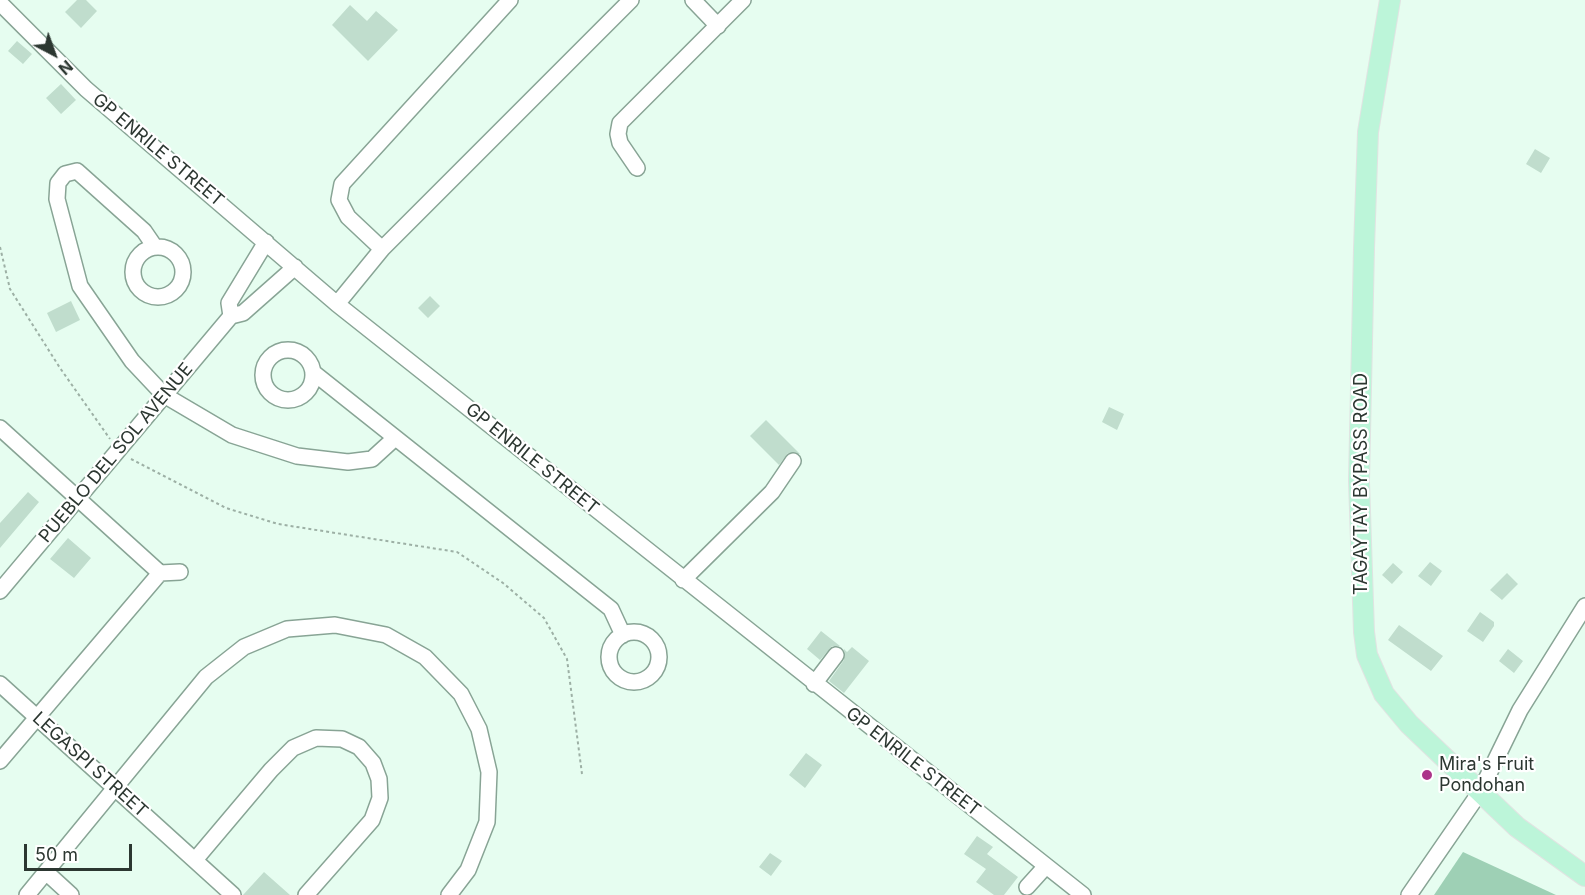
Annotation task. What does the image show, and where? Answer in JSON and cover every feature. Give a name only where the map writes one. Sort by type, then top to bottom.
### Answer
[{"type":"main road","name":"TAGAYTAY BYPASS ROAD","points":[[1390,0],[1371,109],[1367,154],[1359,481],[1365,644],[1370,665],[1384,694],[1409,724],[1545,850],[1585,876]]},
{"type":"street","points":[[382,249],[348,217],[339,200],[342,184],[510,0]]},
{"type":"street","points":[[337,304],[382,249],[631,0]]},
{"type":"street","points":[[693,0],[718,26]]},
{"type":"street","points":[[637,168],[620,143],[618,134],[620,123],[743,0]]},
{"type":"street","name":"GP ENRILE STREET","points":[[10,4],[86,89],[337,304],[1083,895]]},
{"type":"street","points":[[156,247],[144,231],[77,171],[65,174],[58,183],[57,199],[80,286],[132,362],[164,395],[232,435],[297,456],[348,462],[372,459],[395,438]]},
{"type":"street","name":"PUEBLO DEL SOL AVENUE","points":[[231,316],[229,303],[267,242]]},
{"type":"street","name":"PUEBLO DEL SOL AVENUE","points":[[1,587],[231,316],[243,313],[295,267]]},
{"type":"street","points":[[314,373],[611,609],[623,635]]},
{"type":"street","points":[[0,428],[160,573],[180,572]]},
{"type":"street","points":[[683,580],[772,492],[793,461]]},
{"type":"street","points":[[0,761],[160,573]]},
{"type":"street","points":[[1409,895],[1480,792],[1520,710],[1581,622],[1585,606]]},
{"type":"street","points":[[27,895],[206,677],[244,647],[287,629],[335,625],[386,635],[425,657],[461,694],[479,729],[489,772],[487,822],[468,870],[449,895]]},
{"type":"street","points":[[814,684],[836,655]]},
{"type":"street","name":"LEGASPI STREET","points":[[0,684],[233,895]]},
{"type":"street","points":[[195,860],[271,770],[293,748],[316,738],[342,739],[359,747],[373,763],[379,779],[380,798],[372,820],[306,895]]},
{"type":"street","points":[[1027,887],[1046,866]]},
{"type":"street","points":[[47,873],[71,895]]},
{"type":"path","points":[[0,247],[10,289],[60,368],[118,450],[134,461],[226,508],[278,524],[457,552],[503,583],[544,618],[567,659],[582,774]]},
{"type":"green space","points":[[1463,852],[1556,895],[1434,895]]},
{"type":"building","points":[[77,0],[86,0],[97,11],[81,28],[65,12]]},
{"type":"building","points":[[350,5],[367,21],[376,11],[398,30],[368,61],[332,25]]},
{"type":"building","points":[[17,41],[32,54],[23,64],[8,51]]},
{"type":"building","points":[[61,84],[76,100],[61,114],[46,98]]},
{"type":"building","points":[[1535,149],[1550,158],[1541,173],[1526,164]]},
{"type":"building","points":[[430,296],[440,306],[428,318],[418,308]]},
{"type":"building","points":[[71,301],[80,320],[56,332],[47,313]]},
{"type":"building","points":[[1109,407],[1124,414],[1117,430],[1102,422]]},
{"type":"building","points":[[766,420],[800,454],[788,453],[779,465],[750,436]]},
{"type":"building","points":[[28,492],[39,502],[0,548],[0,523]]},
{"type":"building","points":[[68,538],[91,558],[74,578],[50,559]]},
{"type":"building","points":[[1430,562],[1442,571],[1431,586],[1418,576]]},
{"type":"building","points":[[1393,563],[1403,572],[1392,584],[1382,575]]},
{"type":"building","points":[[1507,573],[1518,584],[1502,600],[1490,590]]},
{"type":"building","points":[[1480,612],[1494,622],[1494,626],[1483,642],[1467,631]]},
{"type":"building","points":[[1399,625],[1443,656],[1431,671],[1388,640]]},
{"type":"building","points":[[821,631],[840,646],[832,646],[820,660],[807,649]]},
{"type":"building","points":[[852,647],[869,661],[844,693],[829,681],[844,660],[844,649],[847,652]]},
{"type":"building","points":[[1508,649],[1523,661],[1514,673],[1499,661]]},
{"type":"building","points":[[806,753],[822,765],[805,788],[789,775]]},
{"type":"building","points":[[977,836],[993,847],[987,854],[1018,877],[1004,895],[994,895],[976,882],[986,869],[964,854]]},
{"type":"building","points":[[770,853],[782,861],[771,876],[759,867]]},
{"type":"building","points":[[264,872],[290,895],[243,895]]},
{"type":"place","name":"Mira's Fruit Pondohan","points":[[1427,775]]}]
